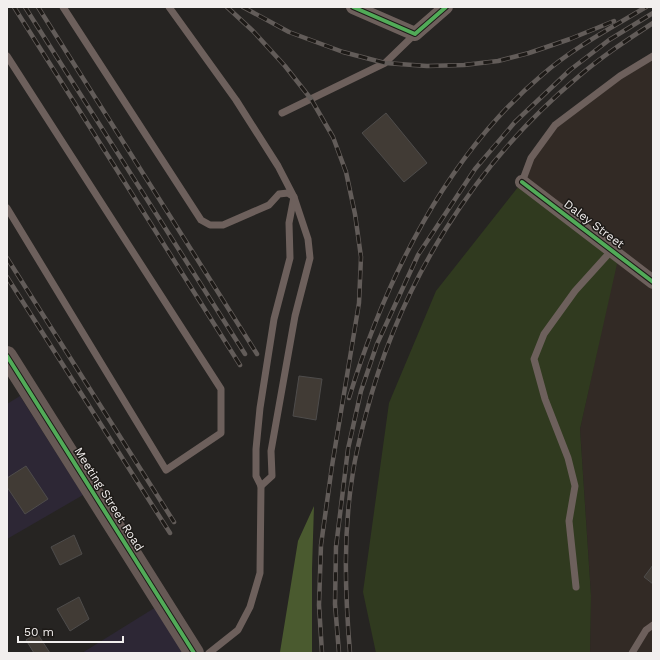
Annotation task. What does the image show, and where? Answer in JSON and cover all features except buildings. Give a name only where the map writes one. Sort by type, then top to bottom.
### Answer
[{"type":"street","points":[[353,7],[415,34],[446,7]]},
{"type":"street","name":"Daley Street","points":[[522,182],[649,277]]},
{"type":"street","name":"Meeting Street Road","points":[[7,356],[194,653]]},
{"type":"lane","points":[[62,7],[201,220],[210,225],[223,225],[269,204],[279,194],[288,193],[294,197]]},
{"type":"lane","points":[[169,7],[236,100],[278,166],[294,197],[308,239],[310,258],[295,316],[271,452],[272,476],[261,486]]},
{"type":"lane","points":[[282,113],[385,63],[415,34]]},
{"type":"lane","points":[[7,56],[221,389],[221,433],[166,470],[7,208]]},
{"type":"lane","points":[[522,182],[531,158],[555,125],[620,76],[653,56]]},
{"type":"lane","points":[[209,653],[238,630],[250,606],[260,573],[261,486],[256,476],[256,449],[260,408],[274,319],[290,258],[289,223],[294,197]]},
{"type":"lane","points":[[576,586],[569,521],[575,486],[568,458],[545,399],[534,359],[544,334],[575,291],[612,250]]},
{"type":"lane","points":[[632,653],[646,630],[653,625]]},
{"type":"shaded area","points":[[653,56],[653,653],[590,653],[591,596],[580,429],[618,255],[522,182],[531,158],[555,125]]},
{"type":"shaded area","points":[[20,396],[83,495],[7,539],[7,404]]},
{"type":"shaded area","points":[[156,607],[185,653],[82,653]]},
{"type":"green space","points":[[522,182],[619,255],[580,429],[591,596],[590,653],[376,653],[363,592],[389,403],[436,291]]},
{"type":"green space","points":[[314,506],[312,653],[275,653],[280,652],[298,541]]},
{"type":"railway","points":[[14,7],[240,365]]},
{"type":"railway","points":[[25,7],[245,354]]},
{"type":"railway","points":[[38,7],[257,354]]},
{"type":"railway","points":[[227,7],[253,31],[285,66],[311,99],[333,137],[346,172],[355,214],[361,257],[359,303],[332,466],[321,545],[319,605],[322,653]]},
{"type":"railway","points":[[243,7],[289,32],[343,52],[385,63],[427,66],[464,65],[498,61],[529,53],[570,39],[614,21]]},
{"type":"railway","points":[[349,398],[381,309],[401,265],[423,223],[448,182],[476,143],[508,107],[554,65],[592,39],[646,7]]},
{"type":"railway","points":[[339,653],[335,604],[336,547],[348,449],[361,391],[377,344],[418,255],[475,169],[515,122],[570,70],[609,40],[653,13]]},
{"type":"railway","points":[[350,653],[346,585],[346,540],[354,465],[366,414],[381,365],[399,318],[421,273],[446,229],[474,187],[506,148],[540,111],[578,77],[624,42],[653,23]]},
{"type":"railway","points":[[7,258],[174,522]]},
{"type":"railway","points":[[7,277],[170,533]]},
{"type":"cycle path","points":[[353,7],[415,34],[446,7]]},
{"type":"cycle path","points":[[522,182],[653,282]]},
{"type":"cycle path","points":[[7,356],[194,653]]}]
